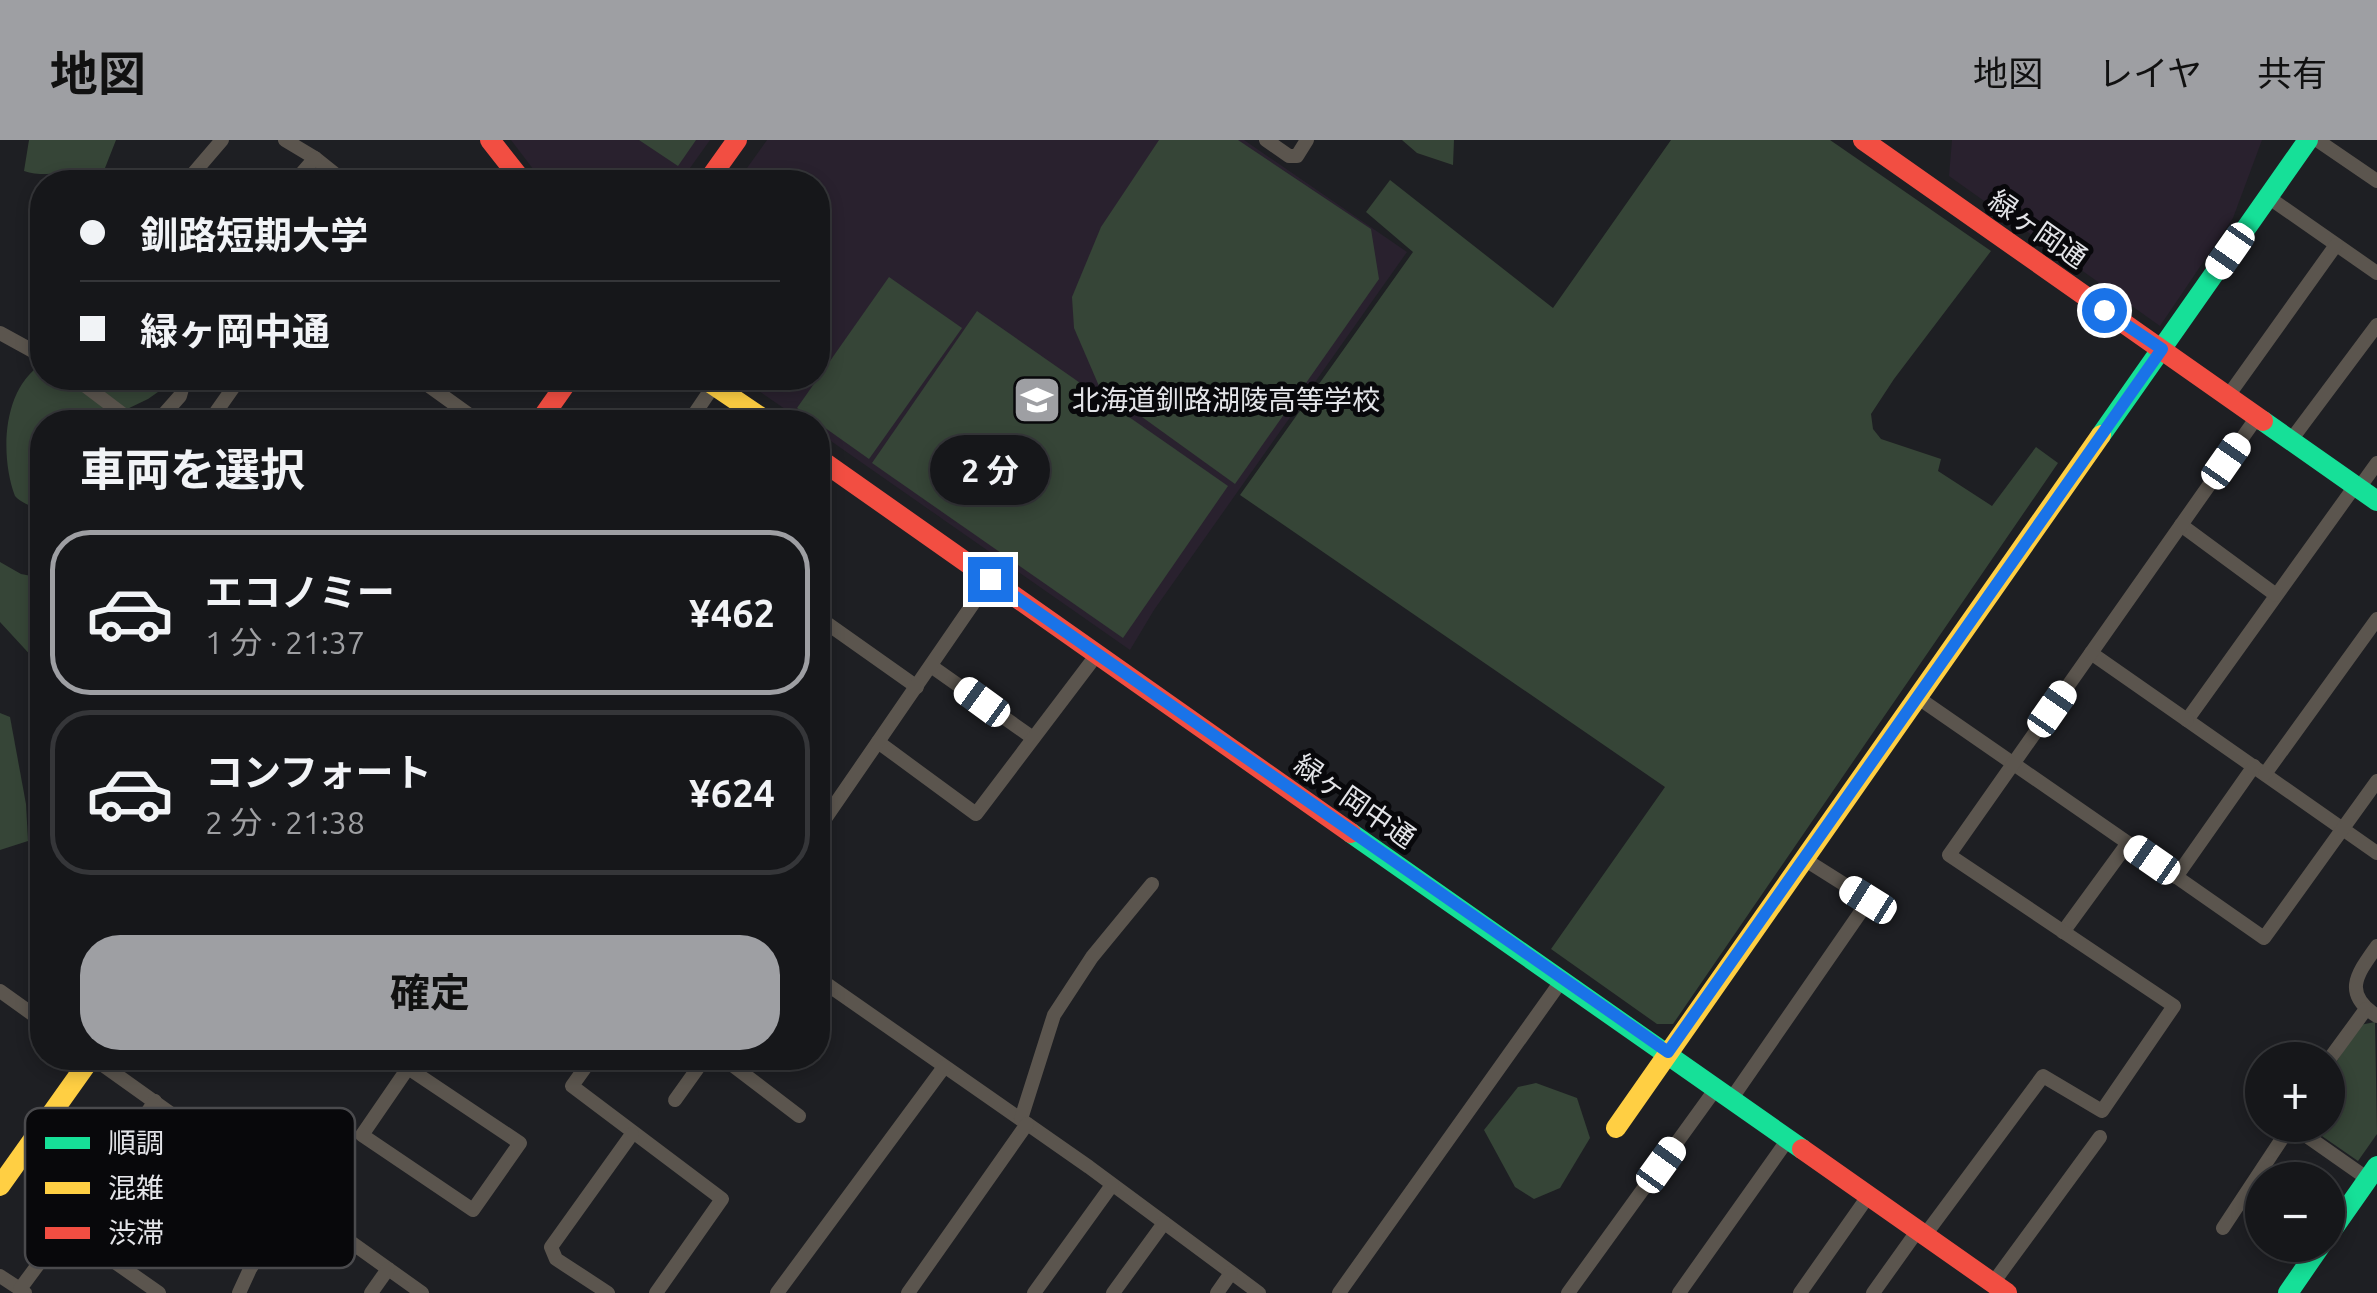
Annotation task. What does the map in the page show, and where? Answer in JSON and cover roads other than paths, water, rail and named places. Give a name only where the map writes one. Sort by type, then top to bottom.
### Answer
[{"type":"street","points":[[196,170],[222,140]]},
{"type":"street","points":[[285,140],[330,170]]},
{"type":"street","points":[[490,140],[514,170]]},
{"type":"street","points":[[716,170],[737,140]]},
{"type":"street","points":[[1266,140],[1289,156],[1297,156],[1308,140]]},
{"type":"street","name":"緑ヶ岡通","points":[[1863,140],[2377,501]]},
{"type":"street","points":[[1616,1128],[2308,140]]},
{"type":"street","points":[[2317,140],[2377,181]]},
{"type":"street","points":[[304,170],[315,158]]},
{"type":"street","points":[[2268,197],[2377,273]]},
{"type":"street","points":[[2228,396],[2336,245]]},
{"type":"street","points":[[2291,440],[2377,325]]},
{"type":"street","points":[[0,333],[30,349]]},
{"type":"street","points":[[90,390],[117,410]]},
{"type":"street","points":[[435,390],[462,410]]},
{"type":"street","points":[[722,390],[751,410]]},
{"type":"street","points":[[1873,1293],[2043,1076],[2102,1112],[2174,1006],[1949,856],[2257,416]]},
{"type":"street","points":[[2187,720],[2377,463]]},
{"type":"street","name":"緑ヶ岡中通","points":[[830,466],[2000,1288]]},
{"type":"street","points":[[2181,525],[2276,595]]},
{"type":"street","points":[[830,811],[990,579]]},
{"type":"street","points":[[2176,877],[2377,618]]},
{"type":"street","points":[[830,625],[917,687]]},
{"type":"street","points":[[878,742],[976,814],[1098,653]]},
{"type":"street","points":[[2092,653],[2377,854]]},
{"type":"street","points":[[931,666],[1034,738]]},
{"type":"street","points":[[1917,698],[2264,938],[2377,781]]},
{"type":"street","points":[[2064,932],[2128,844]]},
{"type":"street","points":[[1568,1293],[1868,900],[1804,860]]},
{"type":"street","points":[[908,1293],[1024,1121],[1054,1016],[1092,957],[1152,884]]},
{"type":"street","points":[[2345,1042],[2371,1012],[2354,988],[2356,976],[2377,946]]},
{"type":"street","points":[[1339,1293],[1562,980]]},
{"type":"street","points":[[830,986],[1024,1121],[1259,1293]]},
{"type":"street","points":[[0,1011],[5,994],[30,1012]]},
{"type":"street","points":[[778,1293],[944,1067]]},
{"type":"street","points":[[56,1108],[83,1070]]},
{"type":"street","points":[[110,1070],[165,1108]]},
{"type":"street","points":[[407,1070],[362,1135],[473,1210],[520,1143],[421,1070]]},
{"type":"street","points":[[583,1070],[572,1086],[722,1199],[656,1293]]},
{"type":"street","points":[[674,1100],[696,1070]]},
{"type":"street","points":[[739,1070],[799,1116]]},
{"type":"street","points":[[150,1108],[155,1101]]},
{"type":"street","points":[[608,1293],[556,1259],[550,1247],[632,1134]]},
{"type":"street","points":[[2000,1288],[2100,1137]]},
{"type":"street","points":[[1679,1293],[1789,1138]]},
{"type":"street","points":[[2223,1228],[2280,1142]]},
{"type":"street","points":[[2320,1142],[2372,1173],[2345,1212]]},
{"type":"street","points":[[0,1186],[25,1151]]},
{"type":"street","points":[[1034,1293],[1112,1185]]},
{"type":"street","points":[[1800,1293],[1870,1196]]},
{"type":"street","points":[[1113,1293],[1164,1223]]},
{"type":"street","points":[[355,1245],[422,1293]]},
{"type":"street","points":[[2288,1293],[2310,1262]]},
{"type":"street","points":[[0,1276],[23,1291],[39,1268]]},
{"type":"street","points":[[123,1268],[159,1293]]},
{"type":"street","points":[[239,1293],[251,1268]]},
{"type":"street","points":[[371,1293],[388,1269]]},
{"type":"street","points":[[1217,1293],[1231,1273]]},
{"type":"place","name":"北海道釧路湖陵高等学校","points":[[1037,400]]}]
